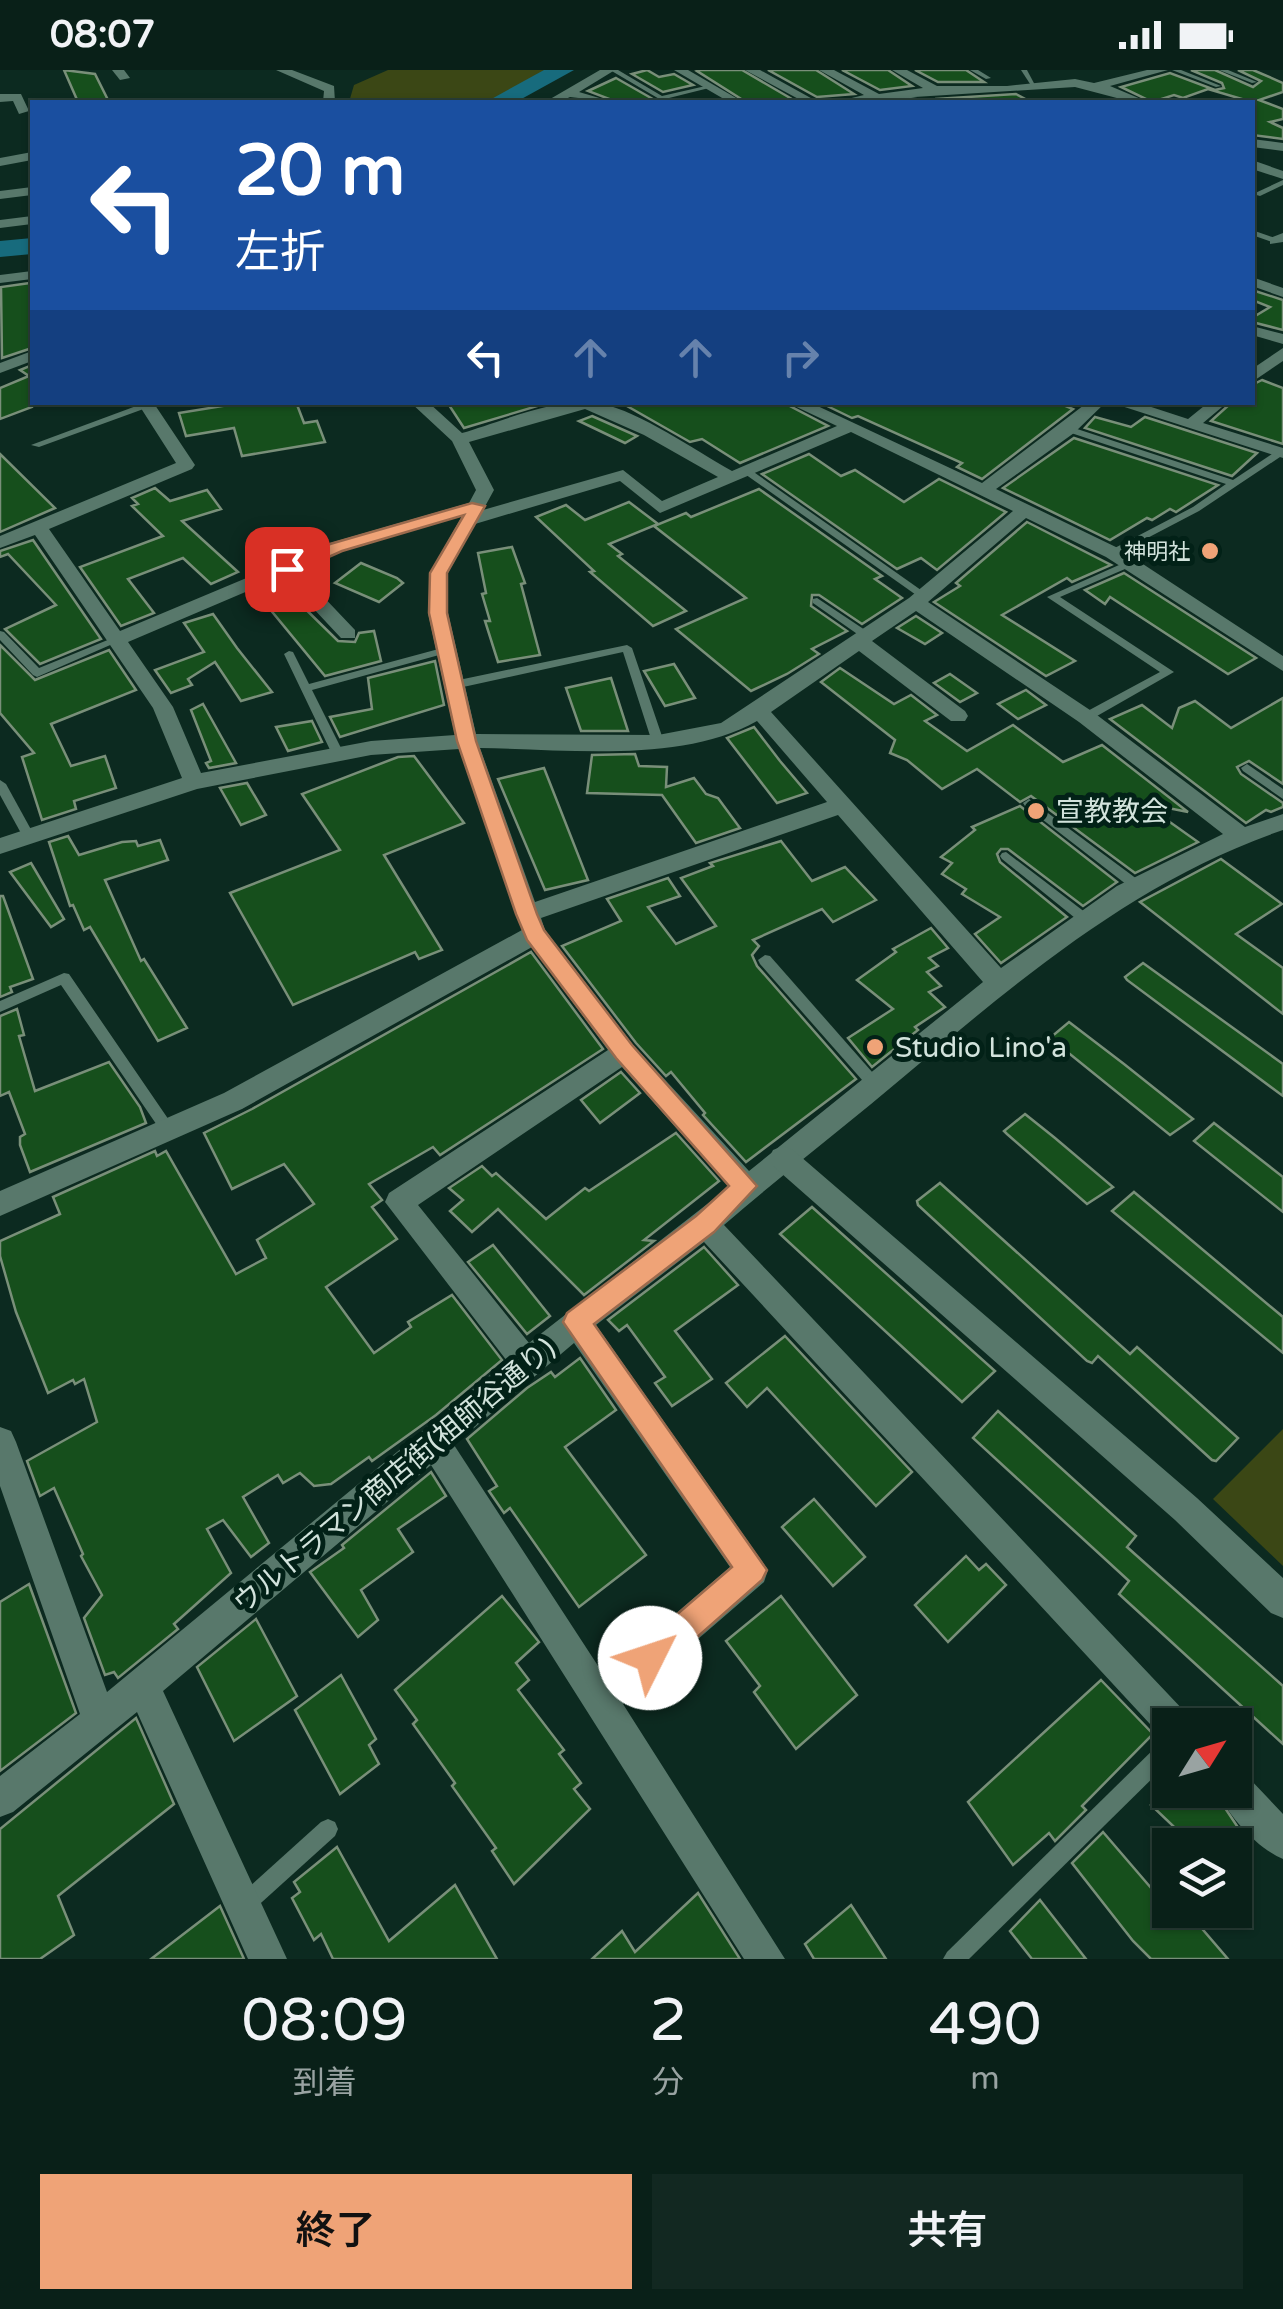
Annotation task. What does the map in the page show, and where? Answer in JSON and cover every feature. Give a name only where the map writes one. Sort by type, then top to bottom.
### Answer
[{"type":"street","points":[[282,70],[330,89],[329,100]]},
{"type":"street","points":[[555,100],[611,70]]},
{"type":"street","points":[[680,70],[734,100]]},
{"type":"street","points":[[751,70],[808,100]]},
{"type":"street","points":[[825,70],[885,97]]},
{"type":"street","points":[[898,70],[932,96]]},
{"type":"street","points":[[1095,86],[1162,70]]},
{"type":"street","points":[[859,100],[1075,82],[1136,100]]},
{"type":"street","points":[[570,92],[600,100]]},
{"type":"street","points":[[0,98],[17,97],[22,111]]},
{"type":"street","points":[[1255,143],[1283,146]]},
{"type":"street","points":[[0,162],[30,156]]},
{"type":"street","points":[[1255,165],[1283,179]]},
{"type":"street","points":[[0,196],[30,191]]},
{"type":"street","points":[[0,224],[30,220]]},
{"type":"street","points":[[0,239],[30,236]]},
{"type":"street","points":[[0,279],[30,275]]},
{"type":"street","points":[[1255,282],[1283,293]]},
{"type":"street","points":[[1255,331],[1283,339]]},
{"type":"street","points":[[1255,375],[1283,354]]},
{"type":"street","points":[[0,368],[30,357]]},
{"type":"street","points":[[0,543],[186,465],[147,405]]},
{"type":"street","points":[[421,405],[458,439],[485,490],[438,573],[438,613],[466,741],[531,924],[624,1052],[745,1186]]},
{"type":"street","points":[[458,439],[583,405]]},
{"type":"street","points":[[594,405],[738,473]]},
{"type":"street","points":[[801,405],[984,489],[1121,559],[1283,665]]},
{"type":"street","points":[[984,489],[1095,405]]},
{"type":"street","points":[[1127,405],[1282,452]]},
{"type":"street","points":[[1192,424],[1216,405]]},
{"type":"street","points":[[119,639],[336,547],[623,475],[660,508],[851,426]]},
{"type":"street","points":[[0,846],[194,782],[338,754],[466,741],[658,742],[727,729],[920,599],[1025,510]]},
{"type":"street","points":[[39,528],[164,708],[194,782]]},
{"type":"street","points":[[287,569],[348,634]]},
{"type":"street","points":[[920,599],[1086,717],[1239,834]]},
{"type":"street","points":[[863,639],[958,716]]},
{"type":"street","points":[[758,711],[999,983]]},
{"type":"street","points":[[0,1204],[233,1101],[531,924],[843,806]]},
{"type":"street","name":"ウルトラマン商店街(祖師谷通り)","points":[[0,1799],[143,1687],[576,1322],[705,1224],[745,1186],[875,1086],[999,983],[1136,885],[1202,848],[1283,822]]},
{"type":"street","points":[[527,1363],[399,1202],[624,1052]]},
{"type":"street","points":[[783,1158],[1186,1510],[1283,1601]]},
{"type":"street","points":[[705,1224],[1158,1708]]},
{"type":"street","points":[[576,1322],[752,1570],[599,1702]]},
{"type":"street","points":[[0,1442],[100,1722]]},
{"type":"street","points":[[434,1442],[766,1959]]},
{"type":"street","points":[[143,1687],[268,1959]]},
{"type":"street","points":[[1252,1808],[1283,1840]]},
{"type":"lane","points":[[611,70],[661,98],[710,87]]},
{"type":"lane","points":[[973,70],[988,78]]},
{"type":"lane","points":[[1024,70],[1034,86]]},
{"type":"lane","points":[[1176,70],[1218,86]]},
{"type":"lane","points":[[1222,70],[1254,82]]},
{"type":"lane","points":[[1200,100],[1210,98]]},
{"type":"lane","points":[[1257,194],[1283,179]]},
{"type":"lane","points":[[1255,233],[1280,240]]},
{"type":"lane","points":[[36,445],[143,405]]},
{"type":"lane","points":[[1068,429],[1232,483]]},
{"type":"lane","points":[[1086,717],[1168,672],[1052,597],[1121,559],[1282,452]]},
{"type":"lane","points":[[738,473],[920,599]]},
{"type":"lane","points":[[818,601],[863,639]]},
{"type":"lane","points":[[0,634],[37,673],[119,639]]},
{"type":"lane","points":[[454,685],[627,648],[658,742]]},
{"type":"lane","points":[[306,688],[446,650]]},
{"type":"lane","points":[[289,654],[338,754]]},
{"type":"lane","points":[[1247,768],[1283,795]]},
{"type":"lane","points":[[0,784],[28,835]]},
{"type":"lane","points":[[1029,803],[1136,885]]},
{"type":"lane","points":[[1006,856],[1086,920]]},
{"type":"lane","points":[[765,960],[875,1086]]},
{"type":"lane","points":[[0,1008],[64,978],[168,1130]]},
{"type":"lane","points":[[954,1959],[1152,1764]]},
{"type":"lane","points":[[244,1904],[328,1828]]},
{"type":"green space","points":[[388,70],[552,70],[537,84],[488,100],[350,100],[354,85]]},
{"type":"green space","points":[[1283,1429],[1283,1566],[1213,1499]]},
{"type":"building","points":[[64,70],[95,74],[108,100],[77,100]]},
{"type":"building","points":[[647,70],[659,77],[674,74],[693,85],[663,92],[632,74]]},
{"type":"building","points":[[742,70],[794,100],[743,100],[697,71]]},
{"type":"building","points":[[768,70],[816,70],[854,94],[817,97]]},
{"type":"building","points":[[842,70],[888,70],[912,86],[880,90]]},
{"type":"building","points":[[915,70],[966,70],[984,82],[938,82]]},
{"type":"building","points":[[1191,70],[1215,70],[1253,87],[1261,81],[1238,70],[1253,70],[1283,83],[1283,92],[1259,100],[1283,109],[1283,119],[1270,122],[1283,128],[1283,139],[1255,135],[1255,100],[1208,89],[1183,98],[1174,95],[1148,100],[1121,87],[1170,73],[1215,90],[1224,88],[1222,83]]},
{"type":"building","points":[[616,78],[654,100],[612,100],[588,91]]},
{"type":"building","points":[[1016,94],[1027,100],[967,100],[935,99]]},
{"type":"building","points":[[30,283],[30,349],[2,358],[1,287]]},
{"type":"building","points":[[1255,291],[1283,300],[1283,330],[1255,323],[1255,316],[1270,307],[1255,301]]},
{"type":"building","points":[[30,366],[32,407],[0,419],[0,388],[29,376],[20,370]]},
{"type":"building","points":[[1262,380],[1283,388],[1283,444],[1211,421],[1229,405],[1255,405],[1255,384]]},
{"type":"building","points":[[228,405],[297,405],[304,423],[317,421],[325,442],[242,456],[234,428],[186,436],[179,413]]},
{"type":"building","points":[[449,405],[541,405],[464,428]]},
{"type":"building","points":[[625,405],[788,405],[828,426],[740,463],[702,439],[690,442]]},
{"type":"building","points":[[825,405],[1063,405],[1073,409],[982,479],[957,467],[962,463],[858,416],[852,418]]},
{"type":"building","points":[[592,416],[637,436],[625,443],[579,421]]},
{"type":"building","points":[[1095,417],[1131,427],[1145,417],[1257,453],[1232,476],[1085,428]]},
{"type":"building","points":[[1074,438],[1218,485],[1176,512],[1170,509],[1152,520],[1147,518],[1110,540],[1003,488]]},
{"type":"building","points":[[0,454],[55,508],[0,532]]},
{"type":"building","points":[[809,454],[841,476],[855,470],[904,502],[939,479],[1006,512],[937,570],[921,558],[897,569],[762,474]]},
{"type":"building","points":[[155,488],[170,501],[207,490],[221,509],[182,521],[238,572],[211,584],[183,558],[128,579],[154,613],[121,626],[80,567],[163,536],[132,506],[138,504],[132,498]]},
{"type":"building","points":[[759,489],[882,576],[875,579],[902,598],[862,624],[819,595],[812,595],[811,606],[847,631],[812,649],[819,654],[787,674],[751,691],[676,629],[746,598],[654,526],[686,513],[691,517]]},
{"type":"building","points":[[629,502],[658,524],[609,544],[622,554],[618,556],[686,611],[653,626],[590,572],[594,571],[536,517],[566,505],[585,520]]},
{"type":"building","points":[[1027,522],[1111,565],[1072,582],[1067,578],[1002,615],[1075,661],[1046,676],[934,602],[960,586],[956,583]]},
{"type":"building","points":[[33,540],[101,639],[40,664],[5,629],[56,605],[8,554],[0,557],[0,551]]},
{"type":"building","points":[[512,547],[525,583],[521,584],[540,655],[498,662],[485,621],[490,621],[482,594],[486,593],[478,553]]},
{"type":"building","points":[[361,563],[403,583],[379,602],[335,583]]},
{"type":"building","points":[[1124,573],[1256,658],[1228,674],[1110,597],[1105,604],[1085,590]]},
{"type":"building","points":[[284,588],[338,641],[355,642],[359,633],[374,631],[381,661],[325,676],[260,597]]},
{"type":"building","points":[[213,614],[272,692],[241,701],[215,662],[188,679],[192,685],[171,693],[155,670],[204,652],[184,623]]},
{"type":"building","points":[[916,616],[942,633],[925,644],[897,628]]},
{"type":"building","points":[[0,645],[35,680],[109,650],[136,690],[51,724],[71,766],[105,756],[116,788],[74,801],[76,809],[42,820],[22,757],[34,753],[0,713]]},
{"type":"building","points":[[435,661],[444,705],[340,737],[330,717],[372,709],[368,678]]},
{"type":"building","points":[[674,664],[695,698],[665,706],[644,671]]},
{"type":"building","points":[[840,668],[894,704],[911,695],[937,715],[925,721],[967,751],[1013,725],[1063,762],[1102,745],[1188,812],[1143,803],[1198,842],[1135,873],[1031,796],[1020,802],[977,769],[942,789],[907,760],[890,753],[895,740],[821,682]]},
{"type":"building","points":[[950,674],[977,693],[960,702],[934,683]]},
{"type":"building","points":[[611,678],[628,731],[581,731],[566,688]]},
{"type":"building","points":[[1026,690],[1046,705],[1018,719],[998,704]]},
{"type":"building","points":[[1283,698],[1283,784],[1249,761],[1237,767],[1241,774],[1283,803],[1283,807],[1266,810],[1246,823],[1110,719],[1142,705],[1172,728],[1179,708],[1195,701],[1231,728]]},
{"type":"building","points":[[203,704],[236,763],[209,768],[206,763],[211,761],[191,710]]},
{"type":"building","points":[[312,721],[322,742],[288,751],[276,727]]},
{"type":"building","points":[[754,727],[807,793],[777,803],[727,738]]},
{"type":"building","points":[[635,754],[639,766],[667,767],[666,787],[694,778],[706,794],[718,798],[740,828],[696,843],[662,795],[587,793],[592,755]]},
{"type":"building","points":[[414,756],[464,823],[384,855],[442,950],[419,959],[415,952],[293,1005],[230,893],[340,850],[302,794],[398,757]]},
{"type":"building","points":[[544,768],[588,880],[545,890],[498,779]]},
{"type":"building","points":[[247,783],[266,815],[241,825],[220,788]]},
{"type":"building","points":[[1020,806],[1117,882],[1083,906],[1008,849],[1001,849],[997,854],[1000,862],[1067,917],[1001,963],[975,934],[1000,917],[962,894],[966,889],[942,874],[952,863],[941,857],[975,830],[972,827]]},
{"type":"building","points":[[68,836],[79,855],[122,842],[136,841],[138,846],[160,840],[168,860],[105,880],[141,961],[144,959],[187,1028],[158,1041],[90,927],[84,930],[73,905],[70,906],[49,842]]},
{"type":"building","points":[[781,841],[812,881],[845,867],[876,900],[833,922],[822,909],[753,940],[759,946],[752,955],[757,966],[856,1079],[746,1162],[671,1072],[666,1076],[636,1043],[562,946],[621,921],[607,899],[668,878],[680,896],[648,907],[676,944],[716,926],[681,878],[713,866],[710,863]]},
{"type":"building","points":[[1221,859],[1282,904],[1236,934],[1283,968],[1283,1014],[1140,902]]},
{"type":"building","points":[[31,863],[64,919],[51,927],[10,872]]},
{"type":"building","points":[[0,896],[33,979],[10,987],[12,992],[0,997]]},
{"type":"building","points":[[931,928],[948,948],[929,958],[938,966],[927,972],[941,986],[929,992],[945,1007],[915,1027],[918,1030],[872,1067],[848,1038],[893,1009],[857,980],[896,952],[893,949]]},
{"type":"building","points":[[531,952],[603,1049],[440,1155],[433,1147],[369,1184],[382,1200],[372,1207],[397,1239],[326,1287],[374,1353],[411,1327],[408,1322],[452,1295],[502,1360],[436,1415],[372,1461],[369,1457],[331,1484],[314,1486],[300,1473],[283,1483],[278,1475],[243,1497],[269,1543],[251,1557],[223,1520],[207,1529],[231,1573],[174,1624],[178,1629],[118,1678],[114,1672],[105,1675],[84,1618],[102,1595],[81,1556],[54,1488],[40,1496],[27,1461],[97,1422],[84,1379],[75,1384],[73,1380],[48,1393],[16,1312],[0,1256],[0,1241],[60,1214],[53,1197],[155,1151],[157,1156],[166,1151],[236,1274],[266,1258],[257,1240],[314,1204],[284,1164],[232,1189],[204,1133]]},
{"type":"building","points":[[1143,963],[1283,1064],[1283,1096],[1127,980],[1125,977]]},
{"type":"building","points":[[17,1009],[24,1035],[19,1036],[35,1091],[109,1062],[140,1107],[146,1123],[30,1172],[20,1145],[20,1137],[25,1134],[9,1092],[0,1096],[0,1016]]},
{"type":"building","points":[[1069,1022],[1193,1119],[1170,1135],[1050,1038]]},
{"type":"building","points":[[621,1072],[640,1093],[600,1123],[581,1100]]},
{"type":"building","points":[[1025,1114],[1113,1187],[1087,1204],[1004,1131]]},
{"type":"building","points":[[1214,1123],[1283,1177],[1283,1212],[1194,1141]]},
{"type":"building","points":[[676,1133],[719,1181],[644,1240],[654,1241],[584,1295],[498,1209],[472,1232],[450,1211],[463,1200],[449,1188],[482,1166],[492,1176],[496,1173],[546,1219],[585,1188],[589,1191]]},
{"type":"building","points":[[940,1183],[1130,1354],[1137,1347],[1238,1438],[1216,1461],[1212,1460],[1098,1356],[1092,1363],[1087,1361],[918,1205],[917,1201]]},
{"type":"building","points":[[1134,1192],[1283,1317],[1283,1353],[1112,1211]]},
{"type":"building","points":[[812,1207],[995,1371],[962,1402],[780,1234]]},
{"type":"building","points":[[493,1245],[550,1316],[527,1334],[468,1262]]},
{"type":"building","points":[[704,1247],[738,1285],[675,1331],[712,1379],[672,1406],[655,1383],[665,1377],[627,1325],[619,1331],[608,1320]]},
{"type":"building","points":[[785,1336],[912,1472],[876,1506],[767,1388],[747,1407],[726,1383]]},
{"type":"building","points":[[580,1358],[616,1410],[565,1447],[646,1555],[579,1607],[510,1508],[504,1513],[489,1491],[497,1486],[467,1439],[527,1388],[551,1372],[555,1377]]},
{"type":"building","points":[[998,1411],[1136,1536],[1127,1547],[1283,1686],[1283,1744],[1252,1716],[1252,1708],[1244,1708],[1119,1594],[1129,1581],[973,1438]]},
{"type":"building","points":[[431,1472],[446,1496],[398,1529],[413,1552],[361,1590],[378,1620],[358,1637],[310,1572],[344,1548],[342,1545]]},
{"type":"building","points":[[814,1499],[865,1557],[833,1586],[782,1527]]},
{"type":"building","points":[[966,1556],[979,1570],[986,1564],[1006,1585],[948,1642],[915,1605]]},
{"type":"building","points":[[29,1584],[76,1713],[0,1771],[0,1602]]},
{"type":"building","points":[[502,1596],[539,1642],[516,1663],[529,1680],[518,1690],[564,1750],[559,1754],[581,1783],[574,1789],[590,1809],[514,1884],[492,1851],[496,1848],[452,1786],[455,1783],[413,1724],[417,1720],[395,1690]]},
{"type":"building","points":[[781,1596],[857,1695],[796,1749],[754,1692],[760,1686],[726,1641]]},
{"type":"building","points":[[256,1619],[297,1696],[234,1741],[197,1667]]},
{"type":"building","points":[[341,1675],[376,1739],[369,1745],[379,1764],[340,1794],[295,1710]]},
{"type":"building","points":[[1101,1680],[1152,1733],[1082,1806],[1086,1810],[1055,1841],[1049,1833],[1013,1865],[968,1802]]},
{"type":"building","points":[[136,1718],[174,1804],[58,1896],[74,1935],[40,1959],[0,1959],[0,1829]]},
{"type":"building","points":[[1154,1808],[1225,1808],[1238,1828],[1175,1828]]},
{"type":"building","points":[[1103,1832],[1152,1889],[1152,1928],[1201,1928],[1228,1959],[1151,1959],[1072,1863]]},
{"type":"building","points":[[337,1847],[389,1941],[455,1885],[497,1959],[333,1959],[321,1934],[314,1940],[292,1898],[300,1892],[294,1882]]},
{"type":"building","points":[[698,1893],[740,1959],[592,1959],[622,1931],[635,1952]]},
{"type":"building","points":[[1040,1900],[1086,1959],[1032,1959],[1010,1931]]},
{"type":"building","points":[[851,1905],[886,1959],[814,1959],[805,1944]]},
{"type":"building","points":[[220,1906],[244,1959],[151,1959]]},
{"type":"waterway","points":[[502,100],[562,70]]},
{"type":"waterway","points":[[0,249],[30,246]]},
{"type":"place","name":"神明社","points":[[1210,551]]},
{"type":"place","name":"宣教教会","points":[[1036,811]]},
{"type":"place","name":"Studio Lino'a","points":[[875,1047]]},
{"type":"route","points":[[287,569],[336,547],[477,506],[438,573],[438,613],[466,741],[527,914],[535,934],[624,1052],[745,1186],[705,1224],[576,1322],[752,1570],[650,1658]]}]
